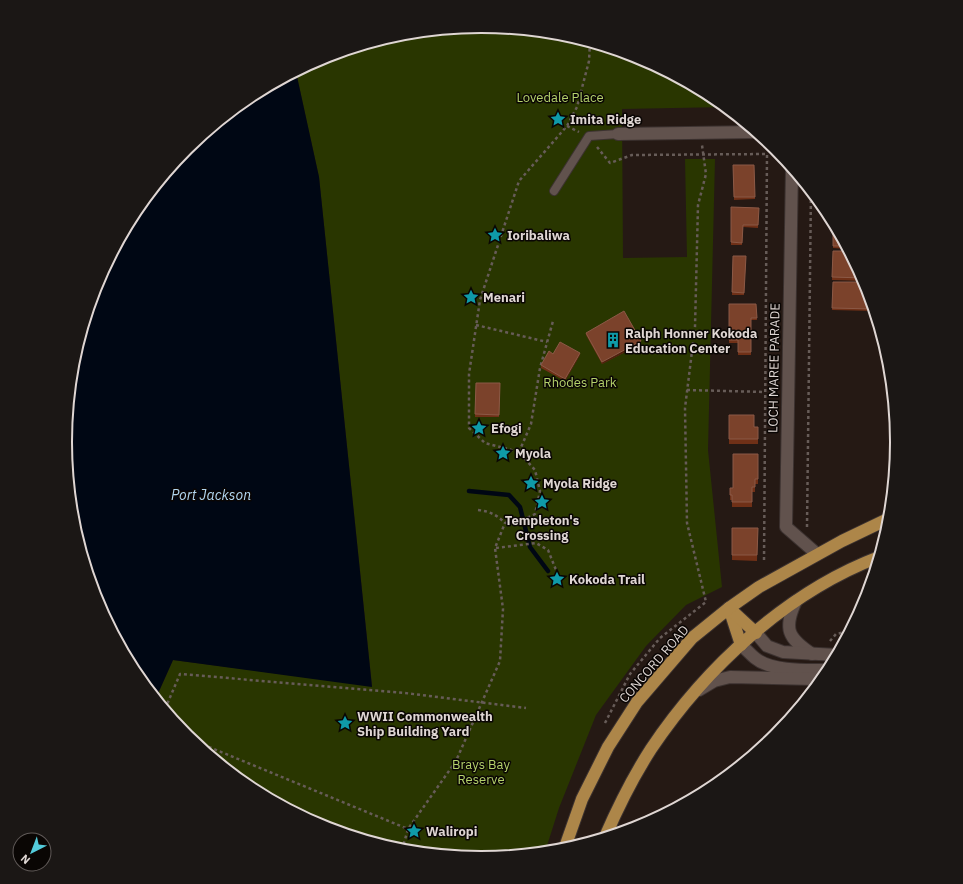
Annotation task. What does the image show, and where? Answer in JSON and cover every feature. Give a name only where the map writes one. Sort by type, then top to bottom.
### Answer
[{"type":"highway","name":"CONCORD ROAD","points":[[567,842],[574,819],[592,778],[608,747],[637,702],[692,638],[729,608],[759,587],[817,554],[883,521]]},
{"type":"highway","points":[[608,831],[625,794],[651,750],[666,728],[696,691],[721,664],[741,645],[796,601],[830,580],[874,559]]},
{"type":"highway","points":[[729,608],[756,633]]},
{"type":"highway","points":[[729,608],[741,645]]},
{"type":"street","points":[[618,134],[749,132]]},
{"type":"street","name":"LOCH MAREE PARADE","points":[[792,176],[786,527],[817,554]]},
{"type":"street","points":[[796,601],[788,621],[790,631],[797,643],[812,654]]},
{"type":"street","points":[[756,633],[767,646],[783,652],[831,655]]},
{"type":"street","points":[[741,645],[754,658],[771,665],[791,669],[821,670]]},
{"type":"street","points":[[696,691],[714,681],[730,677],[815,679]]},
{"type":"lane","points":[[554,191],[589,136],[618,134]]},
{"type":"path","points":[[505,523],[528,518],[535,514],[540,491],[534,470],[520,452],[485,443],[469,428],[469,374],[480,300],[519,181],[566,126],[577,107],[589,61],[590,48]]},
{"type":"path","points":[[700,133],[706,174],[698,205],[695,327],[685,408],[687,523],[706,602]]},
{"type":"path","points":[[589,136],[610,163],[632,155],[767,154],[764,563]]},
{"type":"path","points":[[807,533],[811,200]]},
{"type":"path","points":[[520,452],[530,424],[540,368],[553,321]]},
{"type":"path","points":[[476,325],[547,342]]},
{"type":"path","points":[[687,390],[766,392]]},
{"type":"path","points":[[478,510],[487,510],[498,516],[505,523]]},
{"type":"path","points":[[403,843],[408,829],[456,761],[500,662],[504,609],[496,548],[505,523]]},
{"type":"path","points":[[496,548],[536,543],[548,550],[558,575]]},
{"type":"path","points":[[829,642],[836,634],[843,632]]},
{"type":"path","points":[[167,704],[180,674],[406,693],[526,708]]},
{"type":"path","points":[[209,747],[408,829]]},
{"type":"green space","points":[[482,33],[508,34],[535,36],[587,47],[638,64],[662,75],[716,107],[622,109],[623,258],[687,257],[685,159],[715,159],[708,450],[722,587],[686,605],[646,646],[596,715],[559,808],[547,846],[535,848],[482,851],[428,848],[376,837],[325,820],[301,809],[254,782],[212,750],[174,712],[158,693],[173,660],[372,686],[319,177],[297,77],[325,64],[350,55],[376,47],[428,36]]},
{"type":"water","name":"Port Jackson","points":[[297,77],[319,177],[372,687],[173,660],[158,693],[141,669],[115,623],[104,599],[86,548],[76,495],[72,442],[73,415],[80,362],[86,336],[104,285],[127,237],[157,193],[174,172],[212,134],[254,102]]},
{"type":"building","points":[[733,165],[754,165],[755,197],[734,197]]},
{"type":"building","points":[[731,207],[759,208],[758,225],[743,225],[742,243],[731,242]]},
{"type":"building","points":[[833,233],[840,246],[833,246]]},
{"type":"building","points":[[833,251],[843,251],[856,278],[832,277]]},
{"type":"building","points":[[733,256],[746,256],[744,293],[732,292]]},
{"type":"building","points":[[833,282],[858,282],[868,309],[832,308]]},
{"type":"building","points":[[729,304],[756,304],[757,318],[751,318],[751,352],[738,352],[738,340],[729,340]]},
{"type":"building","name":"Ralph Honner Kokoda Education Center","points":[[624,311],[641,341],[602,362],[586,333]]},
{"type":"building","points":[[560,342],[580,353],[565,379],[541,365],[549,351],[553,354]]},
{"type":"building","points":[[476,383],[500,383],[499,415],[475,414]]},
{"type":"building","points":[[729,415],[754,415],[754,427],[758,427],[758,439],[729,439]]},
{"type":"building","points":[[733,454],[758,454],[758,479],[755,479],[755,487],[752,487],[752,502],[732,502],[730,488],[733,488]]},
{"type":"building","points":[[732,528],[758,528],[757,555],[732,555]]},
{"type":"waterway","points":[[469,491],[509,495],[520,507],[530,547],[548,571]]},
{"type":"place","name":"Imita Ridge","points":[[558,119]]},
{"type":"place","name":"Ioribaliwa","points":[[495,235]]},
{"type":"place","name":"Menari","points":[[471,297]]},
{"type":"place","name":"Ralph Honner Kokoda Education Center","points":[[613,340]]},
{"type":"place","name":"Efogi","points":[[479,428]]},
{"type":"place","name":"Myola","points":[[503,453]]},
{"type":"place","name":"Myola Ridge","points":[[531,483]]},
{"type":"place","name":"Templeton's Crossing","points":[[542,502]]},
{"type":"place","name":"Kokoda Trail","points":[[557,579]]},
{"type":"place","name":"WWII Commonwealth Ship Building Yard","points":[[345,723]]},
{"type":"place","name":"Waliropi","points":[[414,831]]},
{"type":"park label","name":"Lovedale Place","points":[[560,97]]},
{"type":"park label","name":"Rhodes Park","points":[[580,382]]},
{"type":"park label","name":"Brays Bay Reserve","points":[[481,772]]}]
